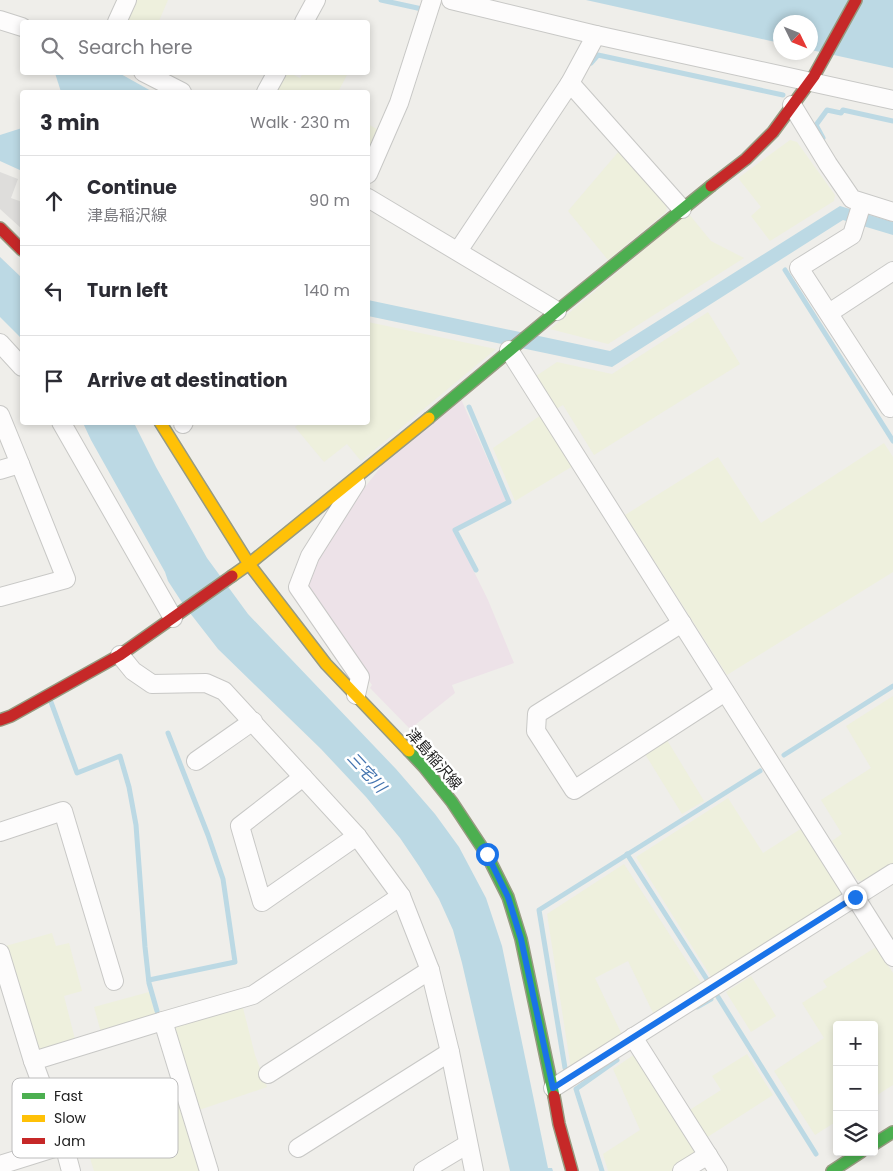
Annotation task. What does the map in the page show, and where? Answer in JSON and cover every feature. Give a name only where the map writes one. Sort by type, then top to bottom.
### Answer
[{"type":"street","points":[[118,20],[127,0]]},
{"type":"street","points":[[305,20],[316,0]]},
{"type":"street","points":[[370,169],[399,103],[432,0]]},
{"type":"street","points":[[451,0],[596,35],[812,79],[893,100]]},
{"type":"street","points":[[0,720],[11,716],[120,655],[249,564],[470,385],[533,330],[746,159],[772,132],[812,79],[856,0]]},
{"type":"street","points":[[0,20],[20,26]]},
{"type":"street","points":[[458,251],[570,82],[596,35]]},
{"type":"street","points":[[149,75],[178,90]]},
{"type":"street","points":[[267,90],[275,75]]},
{"type":"street","points":[[570,82],[682,209]]},
{"type":"street","points":[[792,105],[852,199],[861,206],[893,212]]},
{"type":"street","points":[[370,199],[557,311]]},
{"type":"street","points":[[861,206],[852,235],[800,268],[890,408],[893,406]]},
{"type":"street","points":[[0,228],[20,248]]},
{"type":"street","points":[[828,313],[893,271]]},
{"type":"street","points":[[0,343],[20,365]]},
{"type":"street","points":[[511,349],[893,957]]},
{"type":"street","points":[[0,415],[66,579],[0,597]]},
{"type":"street","points":[[63,425],[177,616]]},
{"type":"street","name":"津島稲沢線","points":[[162,425],[249,564],[326,664],[424,767],[452,802],[487,854],[508,897],[521,939],[559,1124],[572,1171]]},
{"type":"street","points":[[0,470],[20,464]]},
{"type":"street","points":[[356,695],[360,677],[298,587],[310,556],[362,472]]},
{"type":"street","points":[[682,623],[537,714],[536,731],[574,790],[725,692]]},
{"type":"street","points":[[120,655],[133,671],[152,684],[206,683],[224,691],[358,836],[401,896],[430,970],[450,1052],[474,1171]]},
{"type":"street","points":[[196,761],[253,721]]},
{"type":"street","points":[[303,777],[240,826],[262,902],[358,836]]},
{"type":"street","points":[[0,832],[63,811],[114,981]]},
{"type":"street","points":[[553,1088],[893,873]]},
{"type":"street","points":[[33,1062],[253,995],[401,896]]},
{"type":"street","points":[[0,954],[39,1078]]},
{"type":"street","points":[[268,1074],[430,970]]},
{"type":"street","points":[[163,1021],[209,1171]]},
{"type":"street","points":[[633,1038],[718,1171]]},
{"type":"street","points":[[298,1148],[450,1052]]},
{"type":"street","points":[[878,1141],[893,1132]]},
{"type":"street","points":[[423,1171],[468,1144]]},
{"type":"street","points":[[682,1171],[708,1155]]},
{"type":"street","points":[[832,1171],[855,1156]]},
{"type":"street","points":[[0,1165],[22,1158]]},
{"type":"street","points":[[68,1158],[72,1171]]},
{"type":"shaded area","points":[[0,172],[18,179],[11,198],[20,201],[20,227],[0,209]]},
{"type":"shaded area","points":[[461,399],[506,501],[453,529],[488,600],[514,663],[452,685],[455,693],[410,729],[370,688],[372,685],[303,584],[324,540],[383,464]]},
{"type":"green space","points":[[137,0],[168,0],[159,20],[127,20]]},
{"type":"green space","points":[[283,75],[294,75],[300,78],[302,75],[347,75],[339,90],[275,90]]},
{"type":"green space","points":[[370,125],[380,131],[372,148],[370,146]]},
{"type":"green space","points":[[790,140],[797,142],[835,195],[834,201],[770,241],[751,216],[761,207],[738,178]]},
{"type":"green space","points":[[620,150],[667,205],[666,212],[608,260],[568,211]]},
{"type":"green space","points":[[688,213],[711,241],[744,258],[608,344],[550,329]]},
{"type":"green space","points":[[708,312],[740,364],[594,455],[563,405],[556,409],[536,376],[557,362],[612,374]]},
{"type":"green space","points":[[370,322],[496,349],[361,461],[347,444],[324,462],[295,427],[298,425],[370,425]]},
{"type":"green space","points":[[541,415],[573,466],[515,501],[493,448]]},
{"type":"green space","points":[[884,443],[893,457],[893,572],[727,675],[625,515],[718,457],[761,523]]},
{"type":"green space","points":[[893,696],[893,867],[868,883],[857,880],[832,841],[842,834],[821,800],[871,768],[846,726]]},
{"type":"green space","points":[[667,740],[704,801],[682,814],[645,754]]},
{"type":"green space","points":[[728,798],[763,853],[802,828],[841,890],[840,899],[713,980],[636,857]]},
{"type":"green space","points":[[624,864],[703,986],[655,1017],[628,961],[595,978],[623,1037],[571,1069],[547,914]]},
{"type":"green space","points":[[52,933],[56,946],[69,943],[82,991],[64,996],[76,1043],[43,1054],[36,1050],[2,947]]},
{"type":"green space","points":[[876,947],[893,973],[893,1085],[878,1094],[878,1021],[833,1021],[833,1124],[815,1135],[774,1071],[824,1038],[802,1003],[827,987],[823,981]]},
{"type":"green space","points":[[751,976],[776,1016],[751,1032],[726,992]]},
{"type":"green space","points":[[149,992],[157,1019],[102,1036],[94,1007]]},
{"type":"green space","points":[[238,1003],[243,1008],[255,1055],[267,1087],[199,1110],[174,1026]]},
{"type":"green space","points":[[635,1054],[697,1152],[696,1157],[673,1171],[608,1171],[603,1154],[640,1130],[613,1069]]},
{"type":"green space","points":[[747,1054],[773,1095],[706,1138],[688,1111],[721,1090],[712,1076]]},
{"type":"green space","points":[[178,1092],[204,1171],[94,1171],[90,1158],[178,1158]]},
{"type":"water","points":[[586,0],[893,0],[893,68],[818,52],[818,15],[773,15],[773,41]]},
{"type":"water","points":[[56,75],[123,75],[149,90],[60,90]]},
{"type":"water","points":[[20,129],[20,170],[0,161],[0,135]]},
{"type":"water","points":[[840,206],[893,222],[893,235],[843,220],[612,367],[370,316],[370,300],[610,351]]},
{"type":"water","points":[[0,257],[20,276],[20,337],[0,317]]},
{"type":"water","name":"三宅川","points":[[84,425],[135,425],[156,467],[207,558],[248,614],[396,769],[435,814],[459,847],[486,898],[502,946],[548,1168],[552,1168],[553,1171],[510,1171],[453,930],[439,899],[419,866],[400,838],[366,797],[321,749],[218,649],[183,604],[168,581],[165,572]]},
{"type":"waterway","points":[[381,0],[422,9]]},
{"type":"waterway","points":[[591,63],[598,55],[783,95]]},
{"type":"waterway","points":[[823,138],[816,125],[827,110],[841,113],[843,110],[893,121]]},
{"type":"waterway","points":[[785,270],[893,441]]},
{"type":"waterway","points":[[469,407],[509,502],[455,530],[476,570]]},
{"type":"waterway","points":[[784,755],[893,686]]},
{"type":"waterway","points":[[51,702],[77,773],[120,756],[129,787],[136,825],[149,983],[157,1011]]},
{"type":"waterway","points":[[149,980],[235,962],[223,879],[168,733]]},
{"type":"waterway","points":[[565,1068],[539,910],[760,771]]},
{"type":"waterway","points":[[627,854],[708,981]]},
{"type":"waterway","points":[[718,997],[816,1154]]},
{"type":"waterway","points":[[697,1007],[711,999]]},
{"type":"waterway","points":[[602,1171],[576,1089],[617,1060]]},
{"type":"traffic: fast","points":[[429,418],[711,186]]},
{"type":"traffic: fast","points":[[409,751],[452,802],[487,855],[508,897],[521,939],[554,1096]]},
{"type":"traffic: fast","points":[[878,1141],[893,1132]]},
{"type":"traffic: fast","points":[[832,1171],[855,1156]]},
{"type":"traffic: slow","points":[[232,576],[429,418]]},
{"type":"traffic: slow","points":[[162,425],[249,564],[326,664],[409,751]]},
{"type":"traffic: jam","points":[[711,186],[746,159],[773,132],[814,76],[856,0]]},
{"type":"traffic: jam","points":[[0,228],[20,248]]},
{"type":"traffic: jam","points":[[0,720],[11,716],[120,655],[232,576]]},
{"type":"traffic: jam","points":[[554,1096],[559,1124],[572,1171]]},
{"type":"route","points":[[487,854],[508,897],[521,939],[553,1088],[855,897]]}]
